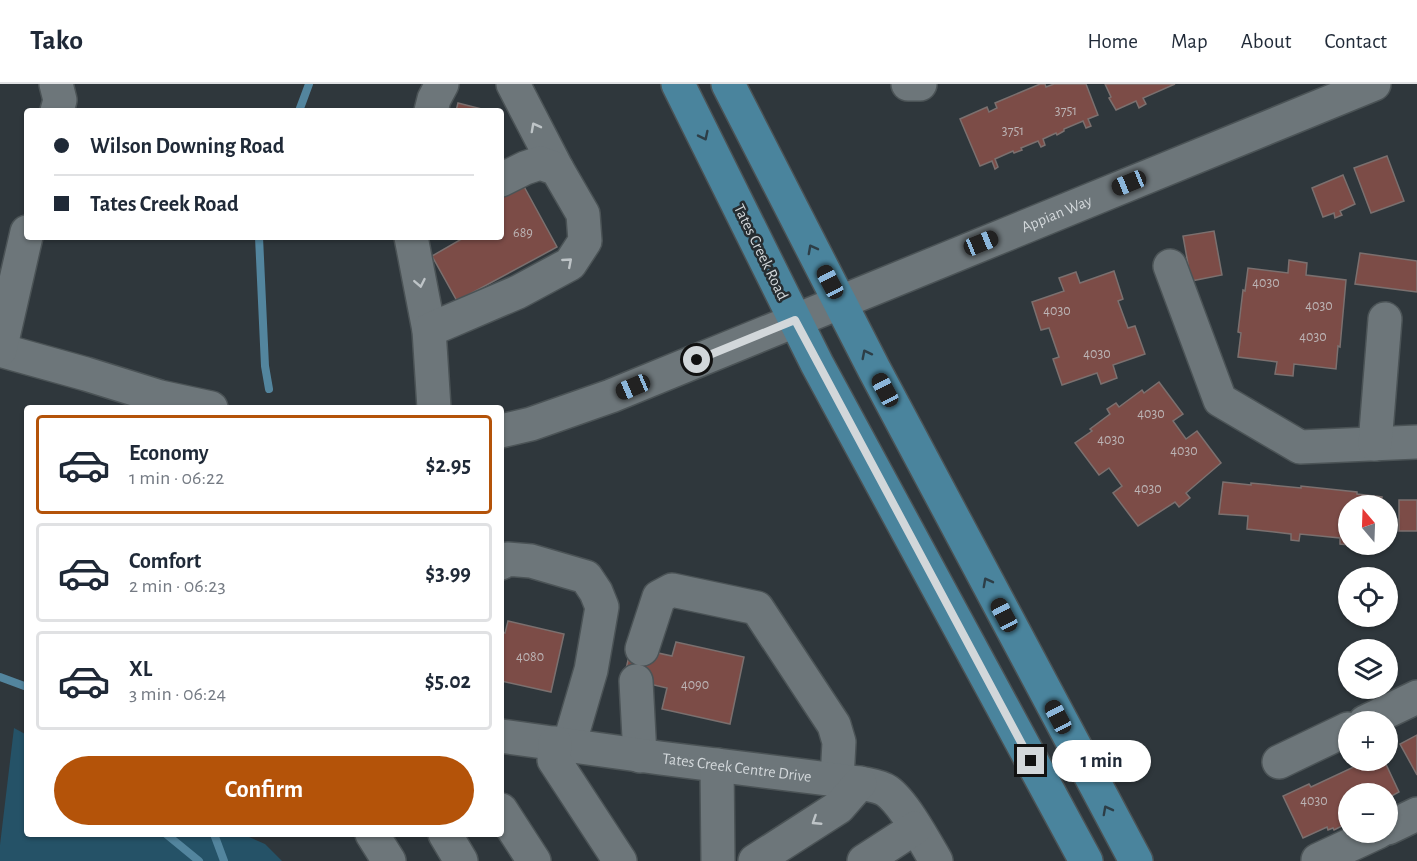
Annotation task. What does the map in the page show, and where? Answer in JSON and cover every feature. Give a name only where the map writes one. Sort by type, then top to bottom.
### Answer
[{"type":"main road","name":"Tates Creek Road","points":[[678,84],[795,320],[1086,861]]},
{"type":"main road","points":[[728,84],[874,369],[1136,861]]},
{"type":"street","points":[[56,84],[60,100],[58,108]]},
{"type":"street","points":[[432,108],[442,84]]},
{"type":"street","points":[[429,330],[518,292],[570,264],[585,241],[584,214],[557,169],[513,84]]},
{"type":"street","points":[[908,84],[920,84]]},
{"type":"street","name":"Appian Way","points":[[504,430],[531,424],[611,396],[1374,84]]},
{"type":"street","points":[[504,178],[540,163],[557,169]]},
{"type":"street","points":[[25,240],[0,350],[194,405]]},
{"type":"street","points":[[412,240],[429,330],[434,405]]},
{"type":"street","points":[[1170,266],[1220,400],[1300,447],[1417,442]]},
{"type":"street","points":[[1375,444],[1385,319]]},
{"type":"street","points":[[504,561],[531,561],[586,577],[597,592],[602,607],[591,670],[554,760],[620,861]]},
{"type":"street","points":[[642,649],[659,597],[672,590],[757,608],[834,725],[849,782],[839,807],[754,861]]},
{"type":"street","points":[[636,681],[640,756]]},
{"type":"street","points":[[1389,711],[1417,698]]},
{"type":"street","points":[[1279,762],[1338,734]]},
{"type":"street","name":"Tates Creek Centre Drive","points":[[504,736],[849,782],[887,791],[901,806],[936,861]]},
{"type":"street","points":[[717,765],[718,861]]},
{"type":"street","points":[[1398,823],[1417,814]]},
{"type":"street","points":[[504,815],[534,861]]},
{"type":"street","points":[[864,861],[915,828]]},
{"type":"street","points":[[374,837],[389,861]]},
{"type":"street","points":[[447,837],[461,861]]},
{"type":"street","points":[[1318,860],[1354,843]]},
{"type":"shaded area","points":[[14,728],[24,733],[24,837],[249,837],[265,844],[282,861],[0,861]]},
{"type":"building","points":[[1045,84],[1046,87],[1054,84],[1086,84],[1098,115],[1088,119],[1091,126],[1086,128],[1083,121],[1064,129],[1057,135],[1056,133],[1043,139],[1045,145],[1041,147],[1038,141],[1021,148],[1022,150],[1014,153],[1013,151],[995,159],[998,167],[995,169],[992,161],[980,166],[960,119],[987,107],[989,112],[997,108],[995,103]]},
{"type":"building","points":[[1105,84],[1175,84],[1143,98],[1146,104],[1139,108],[1136,101],[1116,110]]},
{"type":"building","points":[[458,103],[478,108],[457,108]]},
{"type":"building","points":[[1387,156],[1404,201],[1371,213],[1354,168]]},
{"type":"building","points":[[1343,175],[1355,204],[1340,211],[1342,215],[1335,218],[1334,213],[1323,217],[1312,188]]},
{"type":"building","points":[[521,181],[557,247],[457,301],[432,256],[460,240],[504,240],[504,190]]},
{"type":"building","points":[[1214,231],[1222,275],[1191,281],[1183,236]]},
{"type":"building","points":[[1360,253],[1417,261],[1417,292],[1355,284]]},
{"type":"building","points":[[1289,260],[1307,263],[1306,275],[1346,280],[1336,369],[1294,364],[1293,376],[1275,374],[1277,362],[1238,357],[1241,333],[1238,332],[1248,268],[1288,273]]},
{"type":"building","points":[[1114,271],[1123,299],[1118,301],[1128,328],[1135,326],[1145,354],[1113,365],[1117,378],[1101,384],[1097,373],[1062,385],[1053,359],[1059,357],[1049,328],[1041,330],[1032,302],[1064,291],[1059,278],[1076,272],[1080,283]]},
{"type":"building","points":[[1159,382],[1183,414],[1173,421],[1186,439],[1197,431],[1221,463],[1186,493],[1190,498],[1179,507],[1175,502],[1138,526],[1113,493],[1122,486],[1109,468],[1099,475],[1075,443],[1110,414],[1107,409],[1116,403],[1119,407],[1142,390],[1144,393]]},
{"type":"building","points":[[1223,482],[1301,488],[1301,486],[1357,492],[1357,494],[1365,495],[1338,495],[1338,538],[1300,534],[1299,541],[1291,540],[1291,534],[1247,529],[1248,516],[1219,514]]},
{"type":"building","points":[[1399,500],[1417,500],[1417,531],[1399,531]]},
{"type":"building","points":[[508,621],[564,634],[551,692],[504,682],[505,633]]},
{"type":"building","points":[[676,642],[744,657],[730,724],[662,709],[667,688],[624,678],[631,647],[672,656]]},
{"type":"building","points":[[1417,735],[1417,775],[1400,744]]},
{"type":"building","points":[[1345,771],[1389,771],[1395,783],[1338,783],[1338,828],[1328,830],[1327,827],[1303,838],[1283,796],[1309,784],[1311,787]]},
{"type":"waterway","points":[[300,108],[309,84]]},
{"type":"waterway","points":[[259,240],[265,366],[269,389]]},
{"type":"waterway","points":[[0,677],[24,686]]},
{"type":"waterway","points":[[170,837],[199,861]]},
{"type":"waterway","points":[[215,837],[224,861]]},
{"type":"route","points":[[697,360],[795,320],[1031,761]]}]
